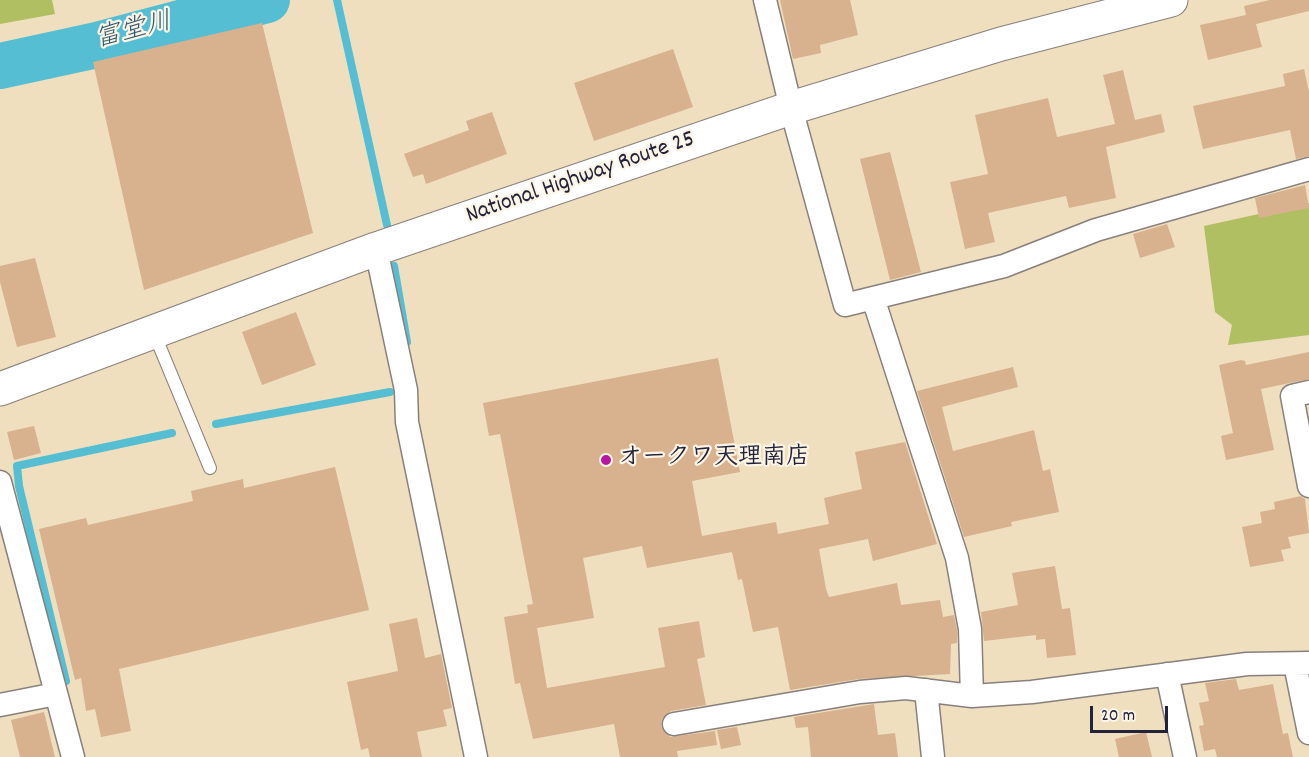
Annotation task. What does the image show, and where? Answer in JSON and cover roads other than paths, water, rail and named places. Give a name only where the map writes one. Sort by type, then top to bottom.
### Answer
[{"type":"highway","name":"National Highway Route 25","points":[[0,389],[376,249],[790,108],[1001,44],[1171,0]]},
{"type":"street","points":[[765,0],[790,108],[845,305],[1004,266],[1096,230],[1309,169]]},
{"type":"street","points":[[376,249],[406,390],[407,422],[477,757]]},
{"type":"street","points":[[873,298],[957,558],[970,629],[972,696]]},
{"type":"street","points":[[1309,392],[1292,396],[1309,486]]},
{"type":"street","points":[[0,482],[73,757]]},
{"type":"street","points":[[674,724],[860,692],[906,688],[972,696],[1032,692],[1247,664],[1302,664],[1309,733]]},
{"type":"street","points":[[1167,674],[1185,757]]},
{"type":"street","points":[[926,690],[933,757]]},
{"type":"street","points":[[0,705],[56,694]]},
{"type":"lane","points":[[153,332],[210,468]]},
{"type":"waterway","name":"富堂川","points":[[0,66],[97,45],[267,0]]},
{"type":"waterway","points":[[337,0],[387,225]]},
{"type":"waterway","points":[[394,266],[407,342]]},
{"type":"waterway","points":[[216,424],[390,392]]},
{"type":"waterway","points":[[66,681],[19,486],[17,466],[172,433]]},
{"type":"place","name":"オークワ天理南店","points":[[606,460]]}]
